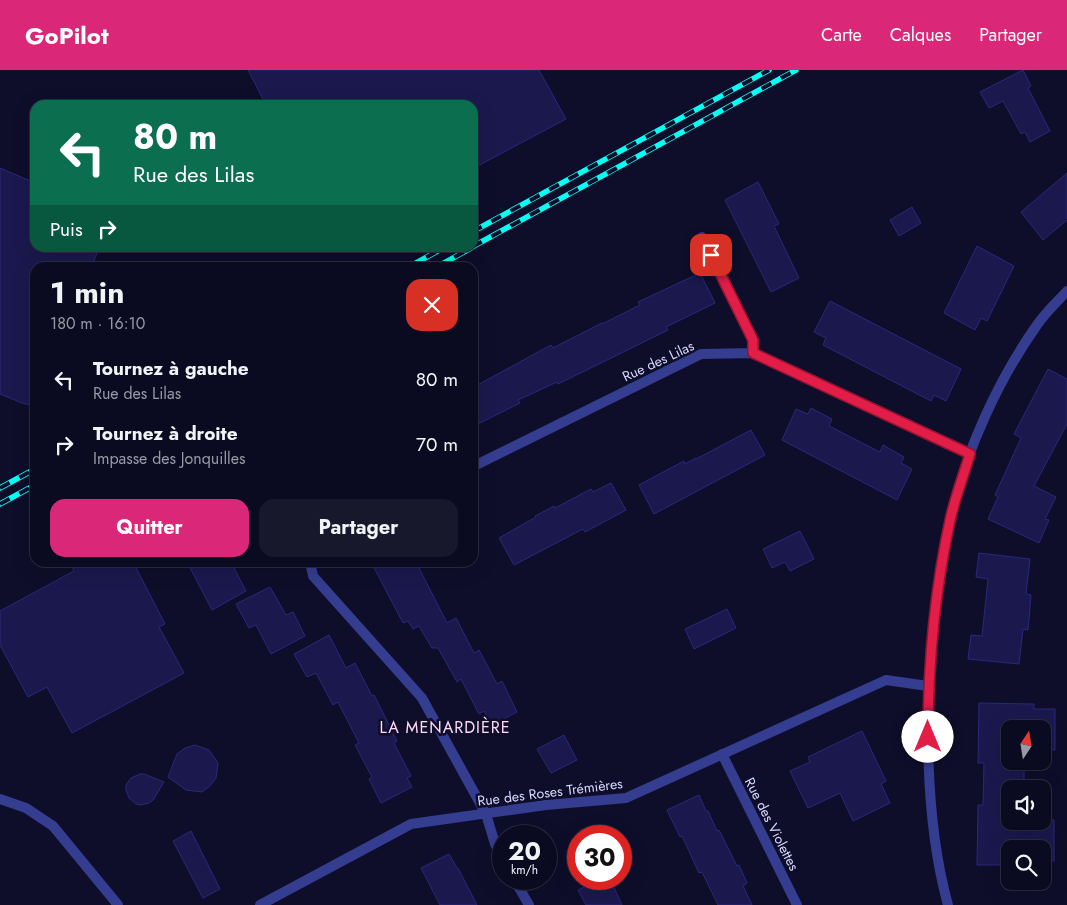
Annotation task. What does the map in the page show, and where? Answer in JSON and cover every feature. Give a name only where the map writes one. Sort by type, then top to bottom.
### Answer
[{"type":"street","points":[[702,236],[753,340],[753,353]]},
{"type":"street","points":[[948,905],[933,832],[928,771],[928,686],[936,599],[951,515],[970,454],[1006,374],[1037,324],[1067,291]]},
{"type":"street","name":"Rue des Lilas","points":[[478,464],[701,354],[753,353],[970,454]]},
{"type":"street","points":[[311,567],[313,576],[422,698],[486,814],[492,832]]},
{"type":"street","name":"Rue des Roses Trémières","points":[[260,905],[411,824],[546,805],[626,798],[886,680],[928,686]]},
{"type":"street","name":"Rue des Violettes","points":[[722,754],[797,905]]},
{"type":"street","points":[[0,799],[26,808],[53,826],[118,905]]},
{"type":"street","points":[[520,890],[529,905]]},
{"type":"building","points":[[248,70],[539,70],[566,119],[478,166],[478,100],[263,100]]},
{"type":"building","points":[[1023,70],[1031,86],[1028,88],[1050,131],[1030,142],[1025,132],[1021,134],[1003,101],[989,108],[980,92]]},
{"type":"building","points":[[0,168],[30,181],[30,252],[97,252],[93,262],[30,262],[30,405],[0,394]]},
{"type":"building","points":[[1067,173],[1067,220],[1043,240],[1021,212]]},
{"type":"building","points":[[758,182],[779,224],[774,226],[799,278],[771,292],[725,200]]},
{"type":"building","points":[[912,207],[921,223],[899,236],[890,220]]},
{"type":"building","points":[[977,246],[1014,266],[987,321],[981,318],[975,330],[944,313]]},
{"type":"building","points":[[700,273],[715,303],[666,327],[668,330],[558,384],[557,382],[518,400],[520,403],[478,424],[478,385],[551,345],[553,348],[640,305],[638,302]]},
{"type":"building","points":[[830,301],[961,369],[946,401],[934,395],[931,401],[823,345],[826,338],[814,332]]},
{"type":"building","points":[[1048,369],[1067,379],[1067,424],[1034,486],[1056,497],[1045,519],[1049,520],[1039,543],[988,519],[998,497],[995,495],[1021,438],[1014,434]]},
{"type":"building","points":[[811,408],[832,419],[829,426],[880,452],[883,445],[904,457],[901,463],[912,469],[897,500],[782,440],[796,409],[808,414]]},
{"type":"building","points":[[751,430],[765,455],[654,514],[639,485],[684,461],[685,464],[696,459]]},
{"type":"building","points":[[611,483],[626,510],[585,532],[583,529],[514,565],[499,538],[554,506],[555,508],[591,489],[593,492]]},
{"type":"building","points":[[800,531],[814,559],[790,571],[785,562],[772,568],[763,549]]},
{"type":"building","points":[[979,553],[1030,559],[1026,594],[1031,595],[1028,630],[1023,629],[1019,664],[968,659],[971,635],[982,636],[988,579],[976,577]]},
{"type":"building","points":[[72,567],[136,567],[165,624],[159,627],[184,673],[72,733],[47,687],[28,697],[0,645],[0,611],[74,571]]},
{"type":"building","points":[[190,567],[234,567],[246,591],[212,610]]},
{"type":"building","points":[[374,567],[419,567],[447,623],[456,618],[474,653],[479,650],[497,684],[502,681],[517,712],[492,725],[484,711],[479,714],[461,679],[457,682],[438,648],[432,648],[419,626],[413,629],[408,621],[403,623]]},
{"type":"building","points":[[270,587],[286,615],[293,612],[305,636],[271,654],[256,625],[249,628],[236,604]]},
{"type":"building","points":[[727,609],[736,628],[694,649],[685,629]]},
{"type":"building","points":[[329,635],[346,668],[355,663],[372,696],[374,695],[397,741],[394,743],[411,776],[407,778],[412,787],[381,803],[369,779],[372,777],[355,745],[359,743],[338,702],[333,705],[316,673],[307,677],[294,654]]},
{"type":"building","points":[[979,703],[1034,704],[1034,709],[1055,709],[1055,750],[1051,750],[1051,720],[1001,720],[1001,770],[1024,770],[1024,780],[1001,780],[1001,830],[1051,830],[1051,820],[1054,820],[1054,861],[1051,861],[1051,840],[1001,840],[1001,865],[977,865],[978,805],[983,805],[984,763],[978,763]]},
{"type":"building","points":[[862,731],[886,781],[881,784],[890,803],[853,821],[840,793],[808,808],[790,771],[810,762],[808,757]]},
{"type":"building","points":[[564,735],[577,760],[551,773],[537,749]]},
{"type":"building","points":[[195,745],[209,750],[218,763],[216,778],[202,792],[186,790],[168,777],[177,754],[185,748]]},
{"type":"building","points":[[140,774],[164,782],[153,800],[141,805],[136,804],[129,798],[126,790],[126,785],[131,778]]},
{"type":"building","points":[[699,795],[737,866],[739,865],[747,883],[743,886],[752,905],[718,905],[702,872],[699,873],[682,836],[680,837],[667,810]]},
{"type":"building","points":[[191,831],[220,889],[203,898],[173,841]]},
{"type":"building","points":[[449,854],[477,905],[440,905],[421,868]]},
{"type":"building","points":[[578,890],[615,890],[622,905],[586,905]]},
{"type":"railway","points":[[478,229],[769,70]]},
{"type":"railway","points":[[478,244],[796,70]]},
{"type":"railway","points":[[418,262],[436,252]]},
{"type":"railway","points":[[446,262],[464,252]]},
{"type":"railway","points":[[0,488],[30,472]]},
{"type":"railway","points":[[0,504],[30,488]]},
{"type":"district","name":"LA MENARDIÈRE","points":[[445,727]]},
{"type":"route","points":[[711,255],[753,340],[753,353],[970,454],[951,515],[936,599],[928,686],[928,737]]}]
